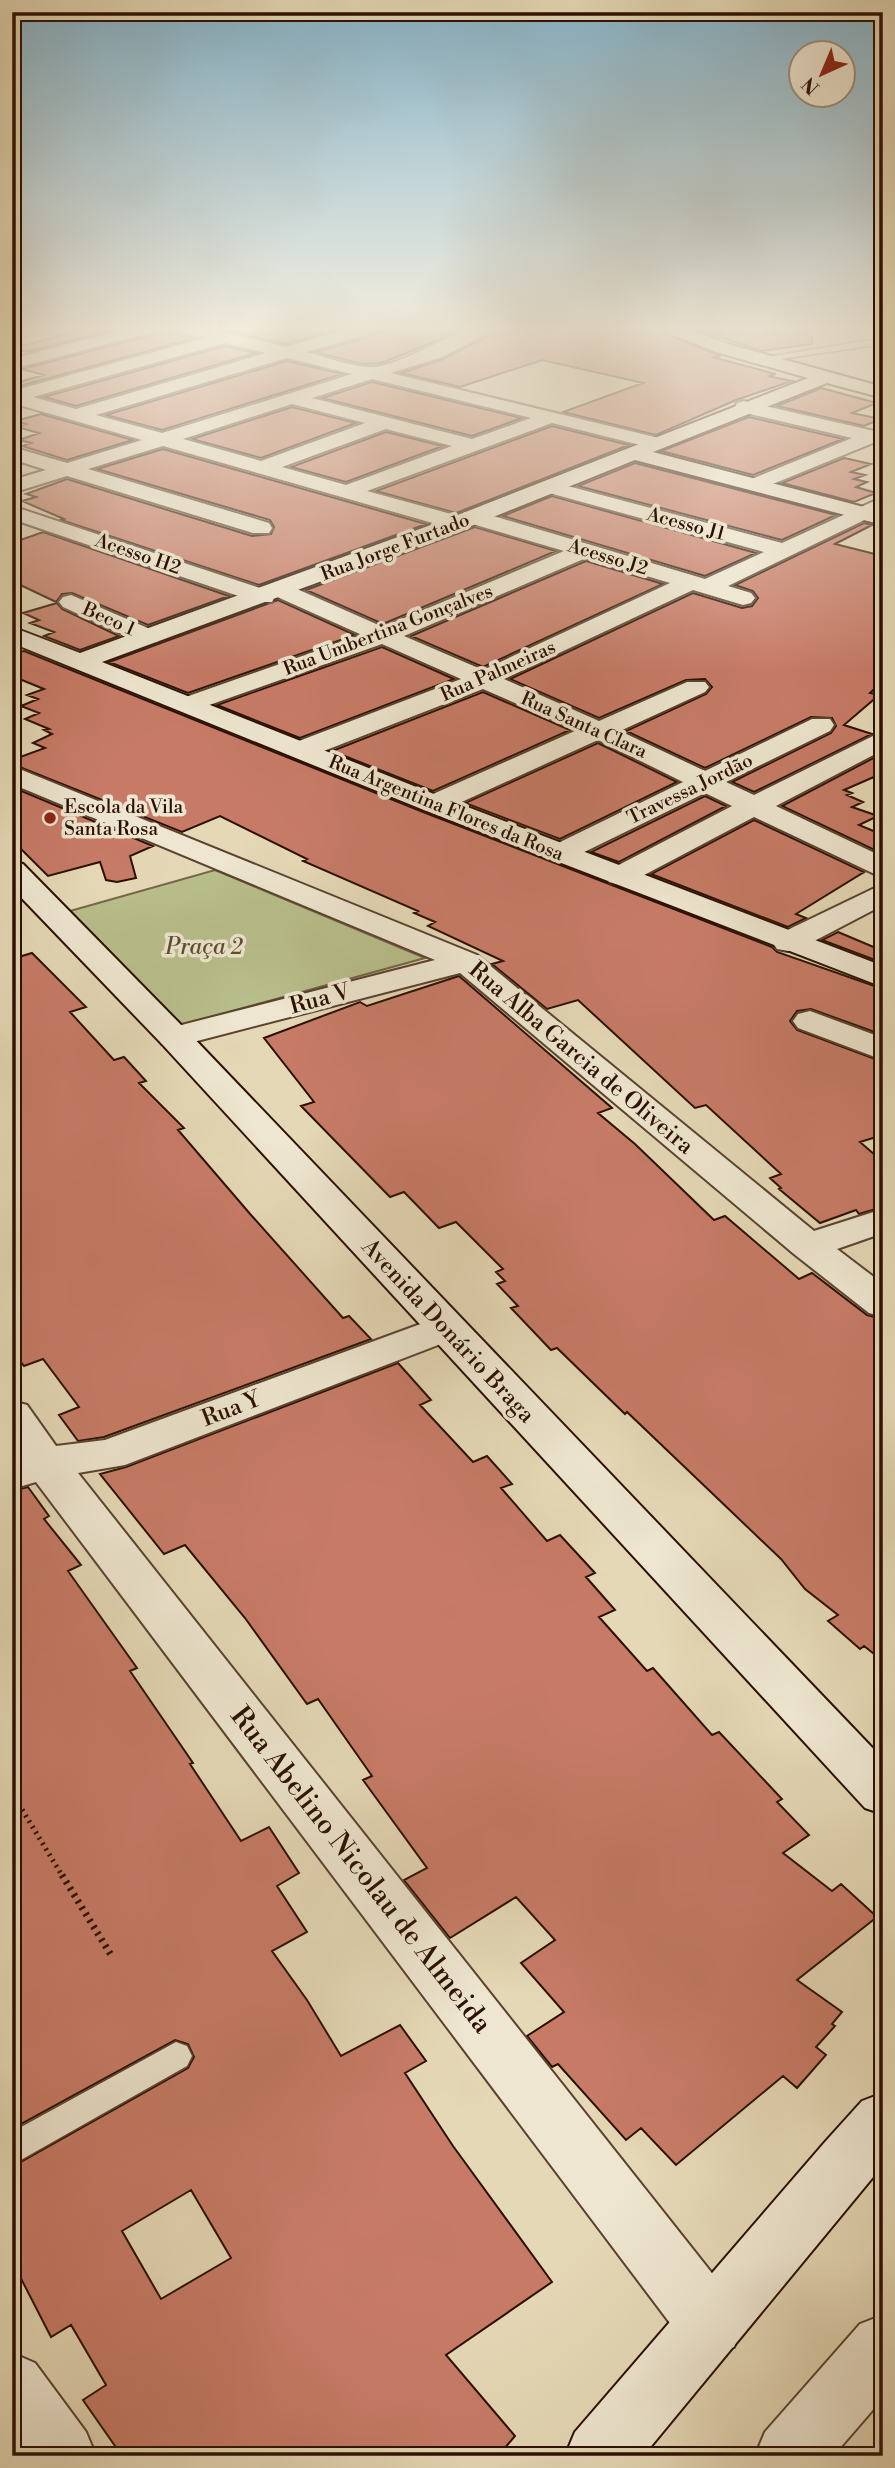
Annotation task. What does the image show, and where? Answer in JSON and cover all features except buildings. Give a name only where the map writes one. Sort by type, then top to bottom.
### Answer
[{"type":"street","points":[[12,487],[158,441]]},
{"type":"street","name":"Acesso J2","points":[[166,441],[345,492],[586,550],[743,597]]},
{"type":"street","points":[[260,468],[334,441]]},
{"type":"street","points":[[455,441],[474,446]]},
{"type":"street","points":[[345,492],[487,441]]},
{"type":"street","points":[[649,441],[656,443]]},
{"type":"street","name":"Rua Jorge Furtado","points":[[81,661],[272,594],[660,441]]},
{"type":"street","points":[[756,484],[868,441]]},
{"type":"street","points":[[12,453],[261,528]]},
{"type":"street","points":[[632,453],[872,516]]},
{"type":"street","name":"Acesso J1","points":[[549,487],[783,550]]},
{"type":"street","name":"Rua Palmeiras","points":[[301,750],[482,680],[783,550],[872,516],[883,503]]},
{"type":"street","name":"Acesso H2","points":[[12,512],[272,594]]},
{"type":"street","name":"Rua Umbertina Gonçalves","points":[[189,704],[382,636],[586,550]]},
{"type":"street","name":"Rua Santa Clara","points":[[272,594],[382,636],[598,730],[883,869]]},
{"type":"street","name":"Beco 1","points":[[71,602],[148,636]]},
{"type":"street","name":"Rua Argentina Flores da Rosa","points":[[12,634],[434,804],[883,977]]},
{"type":"street","points":[[434,804],[696,687]]},
{"type":"street","name":"Travessa Jordão","points":[[560,853],[821,726]]},
{"type":"street","points":[[620,877],[881,741]]},
{"type":"street","name":"Rua Alba Garcia de Oliveira","points":[[12,774],[466,961],[808,1247],[883,1304]]},
{"type":"street","name":"Avenida Donário Braga","points":[[12,870],[174,1037],[883,1793]]},
{"type":"street","points":[[788,942],[883,893]]},
{"type":"street","name":"Rua V","points":[[174,1037],[466,961]]},
{"type":"street","points":[[810,1021],[883,1050]]},
{"type":"street","points":[[808,1247],[883,1220]]},
{"type":"street","name":"Rua Y","points":[[29,1468],[110,1454],[445,1328]]},
{"type":"street","name":"Rua Abelino Nicolau de Almeida","points":[[12,1415],[29,1468],[711,2324]]},
{"type":"street","points":[[599,2456],[711,2324],[794,2220],[883,2120]]},
{"type":"street","points":[[789,2456],[883,2347]]},
{"type":"street","points":[[12,2386],[62,2456]]},
{"type":"lane","points":[[12,2150],[176,2056]]},
{"type":"path","points":[[12,1793],[111,1955]]},
{"type":"green space","name":"Praça 2","points":[[215,870],[425,958],[182,1025],[70,911]]},
{"type":"place","name":"Escola da Vila Santa Rosa","points":[[50,818]]}]
